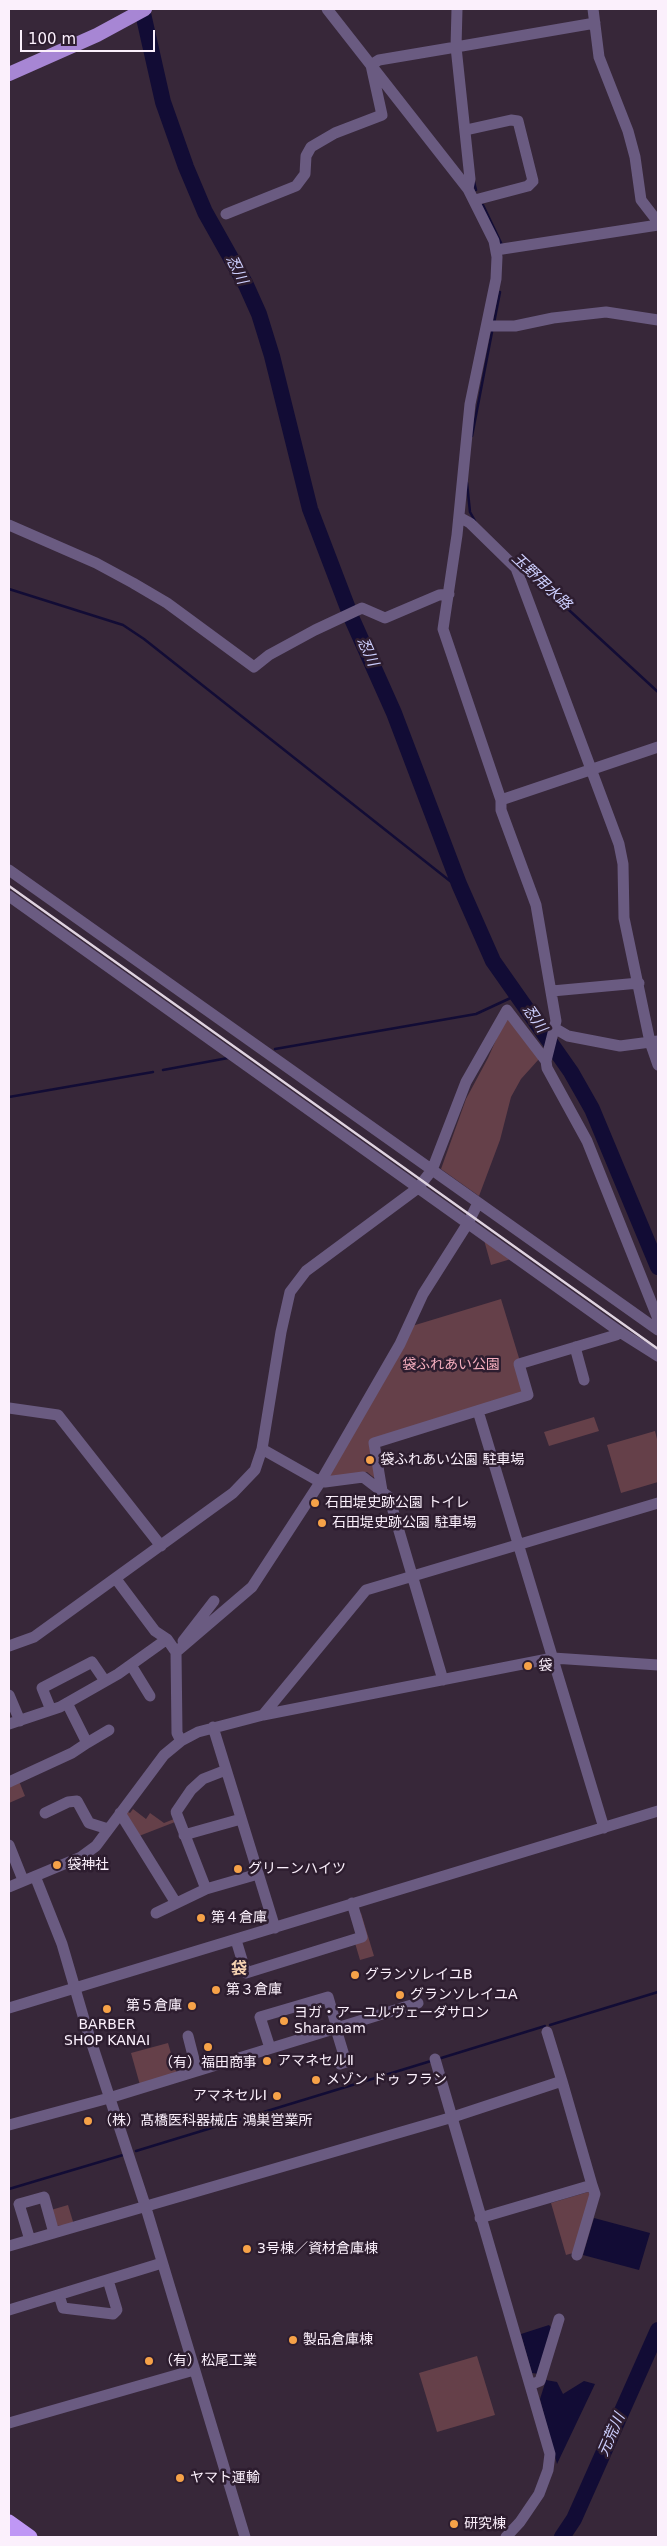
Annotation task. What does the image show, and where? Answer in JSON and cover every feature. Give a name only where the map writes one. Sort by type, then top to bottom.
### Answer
[{"type":"highway","points":[[9,2522],[30,2537]]},
{"type":"main road","points":[[9,74],[127,20],[145,9]]},
{"type":"street","points":[[327,9],[468,188],[491,231],[496,250],[496,279],[470,404],[450,594],[443,629],[501,800],[501,810],[536,905],[552,991],[556,1029],[547,1059],[547,1068],[587,1141],[658,1319]]},
{"type":"street","points":[[456,9],[456,47],[470,179],[468,188]]},
{"type":"street","points":[[496,250],[658,223],[641,200],[633,148],[616,94],[599,57],[593,9]]},
{"type":"street","points":[[372,65],[378,60],[595,23]]},
{"type":"street","points":[[226,214],[296,186],[304,174],[306,156],[311,147],[335,133],[382,115],[372,65]]},
{"type":"street","points":[[466,130],[511,120],[518,121],[533,182],[528,186],[475,200]]},
{"type":"street","points":[[487,326],[515,326],[553,318],[606,312],[658,320]]},
{"type":"street","points":[[459,517],[470,523],[516,568],[619,844],[623,864],[623,909],[658,1066]]},
{"type":"street","points":[[9,525],[96,563],[167,602],[254,667],[269,655],[362,608],[384,618],[439,596],[450,594]]},
{"type":"street","points":[[501,800],[658,747]]},
{"type":"street","points":[[9,870],[658,1330]]},
{"type":"street","points":[[9,896],[620,1332],[658,1356]]},
{"type":"street","points":[[552,991],[639,982]]},
{"type":"street","points":[[9,1646],[34,1637],[116,1579],[235,1492],[255,1470],[262,1449],[280,1332],[290,1292],[306,1271],[418,1188],[432,1170],[466,1082],[507,1010],[547,1059]]},
{"type":"street","points":[[556,1029],[568,1036],[615,1046],[654,1042]]},
{"type":"street","points":[[175,1651],[252,1587],[321,1481],[400,1344],[423,1294],[468,1223],[478,1203]]},
{"type":"street","points":[[382,1491],[374,1443],[528,1396],[519,1364],[616,1335],[620,1332]]},
{"type":"street","points":[[575,1347],[584,1380]]},
{"type":"street","points":[[9,1408],[58,1415],[161,1546]]},
{"type":"street","points":[[478,1411],[604,1828]]},
{"type":"street","points":[[262,1449],[321,1481],[363,1477],[389,1497],[443,1680]]},
{"type":"street","points":[[263,1716],[366,1590],[658,1503]]},
{"type":"street","points":[[116,1579],[154,1631],[167,1639],[175,1651],[178,1733],[180,1741]]},
{"type":"street","points":[[175,1651],[214,1601]]},
{"type":"street","points":[[9,1695],[14,1722],[51,1710],[105,1681],[167,1639]]},
{"type":"street","points":[[9,1887],[81,1857],[96,1846],[159,1761],[180,1741],[213,1727],[554,1658],[658,1665]]},
{"type":"street","points":[[51,1710],[42,1688],[92,1662],[105,1681]]},
{"type":"street","points":[[131,1665],[150,1696]]},
{"type":"street","points":[[66,1703],[87,1742]]},
{"type":"street","points":[[213,1727],[275,1928]]},
{"type":"street","points":[[9,1782],[72,1753],[87,1742],[110,1730]]},
{"type":"street","points":[[206,1889],[176,1812],[203,1779],[226,1770]]},
{"type":"street","points":[[45,1813],[68,1802],[77,1801],[89,1822],[108,1829]]},
{"type":"street","points":[[9,2008],[658,1811]]},
{"type":"street","points":[[120,1813],[176,1903]]},
{"type":"street","points":[[184,1835],[241,1819]]},
{"type":"street","points":[[9,1845],[23,1880]]},
{"type":"street","points":[[156,1913],[206,1889],[258,1874]]},
{"type":"street","points":[[35,1876],[62,1944],[109,2098],[146,2208],[245,2537]]},
{"type":"street","points":[[236,1940],[246,1972],[362,1937],[352,1904]]},
{"type":"street","points":[[270,2048],[260,2017],[328,1997],[346,2062]]},
{"type":"street","points":[[9,2125],[109,2098],[418,2003]]},
{"type":"street","points":[[548,2032],[595,2194],[577,2255]]},
{"type":"street","points":[[188,2036],[197,2071]]},
{"type":"street","points":[[435,2059],[550,2454],[548,2470],[539,2494],[520,2522],[506,2537]]},
{"type":"street","points":[[9,2246],[146,2208],[453,2117],[562,2081]]},
{"type":"street","points":[[480,2218],[592,2184]]},
{"type":"street","points":[[30,2240],[19,2204],[44,2198],[54,2233]]},
{"type":"street","points":[[9,2310],[162,2263]]},
{"type":"street","points":[[59,2295],[63,2308],[113,2314],[117,2310],[108,2280]]},
{"type":"street","points":[[530,2385],[540,2381],[559,2318]]},
{"type":"street","points":[[9,2423],[16,2423],[194,2370]]},
{"type":"green space","points":[[507,1015],[539,1059],[521,1079],[511,1097],[500,1140],[479,1196],[441,1169],[466,1099],[488,1058]]},
{"type":"green space","points":[[484,1240],[511,1259],[491,1265]]},
{"type":"green space","name":"袋ふれあい公園","points":[[501,1299],[519,1358],[523,1395],[369,1441],[379,1477],[377,1480],[367,1472],[326,1478],[412,1326]]},
{"type":"green space","points":[[594,1417],[599,1431],[549,1446],[544,1432]]},
{"type":"green space","points":[[655,1431],[658,1443],[658,1482],[621,1493],[607,1445]]},
{"type":"green space","points":[[19,1781],[25,1796],[9,1803],[9,1785]]},
{"type":"green space","points":[[133,1809],[146,1819],[150,1813],[164,1823],[174,1819],[175,1822],[139,1836],[126,1817],[126,1811],[130,1813]]},
{"type":"green space","points":[[361,1913],[374,1956],[360,1960],[355,1943],[359,1914]]},
{"type":"green space","points":[[168,2043],[177,2074],[140,2085],[131,2053]]},
{"type":"green space","points":[[588,2192],[591,2194],[573,2253],[566,2255],[551,2203]]},
{"type":"green space","points":[[68,2205],[74,2225],[55,2226],[51,2210]]},
{"type":"green space","points":[[477,2356],[495,2415],[437,2432],[419,2373]]},
{"type":"shaded area","points":[[594,2218],[650,2233],[639,2270],[583,2255]]},
{"type":"shaded area","points":[[549,2325],[552,2329],[539,2374],[532,2373],[521,2334]]},
{"type":"shaded area","points":[[546,2380],[557,2382],[563,2394],[584,2381],[595,2384],[557,2464],[540,2399]]},
{"type":"waterway","name":"忍川","points":[[142,9],[163,102],[186,167],[205,212],[246,285],[259,314],[272,356],[310,509],[352,619],[394,713],[459,884],[493,961],[571,1072],[592,1109],[658,1267]]},
{"type":"waterway","name":"玉野用水路","points":[[474,182],[476,190]]},
{"type":"waterway","name":"玉野用水路","points":[[483,205],[502,245]]},
{"type":"waterway","name":"玉野用水路","points":[[494,323],[500,292]]},
{"type":"waterway","name":"玉野用水路","points":[[472,436],[492,332]]},
{"type":"waterway","name":"玉野用水路","points":[[467,483],[470,512],[475,521]]},
{"type":"waterway","name":"玉野用水路","points":[[520,565],[658,692]]},
{"type":"waterway","points":[[9,589],[123,625],[144,639],[450,881],[459,884]]},
{"type":"waterway","points":[[275,1049],[476,1014],[517,995]]},
{"type":"waterway","points":[[163,1070],[228,1058]]},
{"type":"waterway","points":[[9,1097],[153,1072]]},
{"type":"waterway","points":[[550,2025],[658,1992]]},
{"type":"waterway","points":[[438,2059],[545,2026]]},
{"type":"waterway","points":[[136,2151],[431,2061]]},
{"type":"waterway","points":[[9,2189],[123,2155]]},
{"type":"waterway","name":"元荒川","points":[[562,2537],[574,2519],[658,2330]]},
{"type":"railway","points":[[9,886],[658,1349]]},
{"type":"place","name":"袋ふれあい公園 駐車場","points":[[370,1460]]},
{"type":"place","name":"石田堤史跡公園 トイレ","points":[[315,1503]]},
{"type":"place","name":"石田堤史跡公園 駐車場","points":[[322,1523]]},
{"type":"place","name":"袋","points":[[528,1666]]},
{"type":"place","name":"袋神社","points":[[57,1865]]},
{"type":"place","name":"グリーンハイツ","points":[[238,1869]]},
{"type":"place","name":"第４倉庫","points":[[201,1918]]},
{"type":"place","name":"グランソレイユB","points":[[355,1975]]},
{"type":"place","name":"第３倉庫","points":[[216,1990]]},
{"type":"place","name":"グランソレイユA","points":[[400,1995]]},
{"type":"place","name":"第５倉庫","points":[[192,2006]]},
{"type":"place","name":"BARBER SHOP KANAI","points":[[107,2009]]},
{"type":"place","name":"ヨガ・アーユルヴェーダサロン Sharanam","points":[[284,2021]]},
{"type":"place","name":"（有）福田商事","points":[[208,2047]]},
{"type":"place","name":"アマネセルⅡ","points":[[267,2061]]},
{"type":"place","name":"メゾン ドゥ フラン","points":[[316,2080]]},
{"type":"place","name":"アマネセルⅠ","points":[[277,2096]]},
{"type":"place","name":"（株）髙橋医科器械店 鴻巣営業所","points":[[88,2121]]},
{"type":"place","name":"3号棟／資材倉庫棟","points":[[247,2249]]},
{"type":"place","name":"製品倉庫棟","points":[[293,2340]]},
{"type":"place","name":"（有）松尾工業","points":[[149,2361]]},
{"type":"place","name":"ヤマト運輸","points":[[180,2478]]},
{"type":"place","name":"研究棟","points":[[454,2524]]},
{"type":"district","name":"袋","points":[[239,1970]]}]
